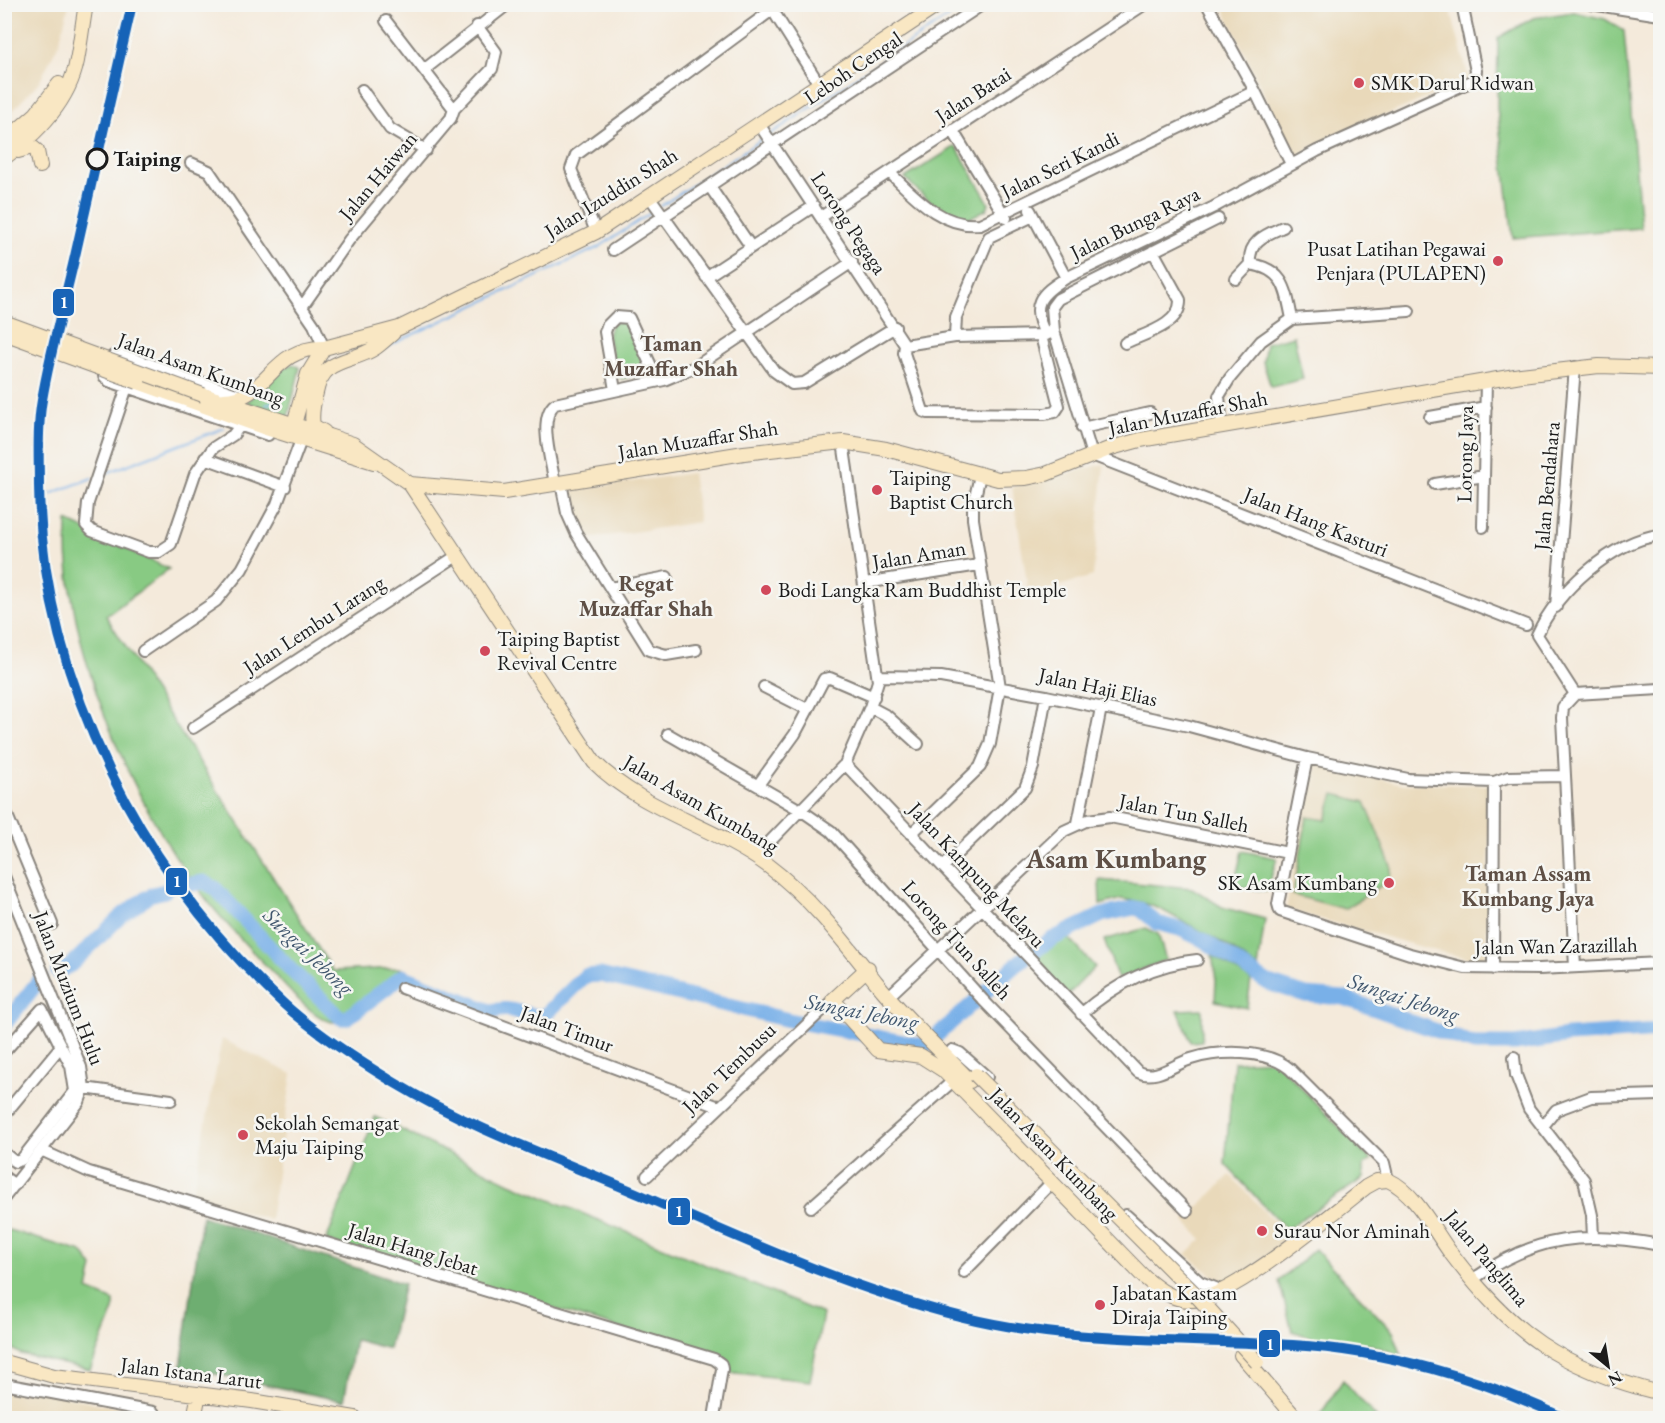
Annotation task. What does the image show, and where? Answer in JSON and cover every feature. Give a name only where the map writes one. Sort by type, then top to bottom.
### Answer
[{"type":"main road","points":[[4,159],[20,150],[32,147],[42,160],[42,136],[72,75],[86,4]]},
{"type":"main road","name":"Jalan Izuddin Shah","points":[[245,397],[288,356],[309,347],[324,348],[399,328],[596,232],[657,208],[767,135],[819,84],[940,4]]},
{"type":"main road","points":[[33,137],[38,119],[53,95],[79,42]]},
{"type":"main road","points":[[4,144],[53,95]]},
{"type":"main road","points":[[4,159],[33,137],[51,115]]},
{"type":"main road","points":[[4,144],[21,136],[33,137]]},
{"type":"main road","name":"Jalan Asam Kumbang","points":[[4,322],[203,395],[248,421],[296,434],[379,462]]},
{"type":"main road","points":[[335,439],[333,435],[313,426],[312,410],[316,378],[333,365],[374,349],[399,328]]},
{"type":"main road","name":"Jalan Asam Kumbang","points":[[4,333],[132,384],[226,407]]},
{"type":"main road","points":[[296,434],[324,348]]},
{"type":"main road","points":[[280,363],[299,364],[316,378]]},
{"type":"main road","name":"Jalan Muzaffar Shah","points":[[410,484],[488,492],[558,484],[744,453],[843,442],[886,449],[998,479],[1026,478],[1046,474],[1092,455],[1140,440],[1486,381],[1575,368],[1659,363]]},
{"type":"main road","points":[[226,407],[245,397]]},
{"type":"main road","name":"Jalan Asam Kumbang","points":[[296,434],[354,444],[410,484],[594,762],[615,781],[661,810],[755,857],[797,890],[892,994],[945,1046],[973,1078],[1241,1355],[1296,1419]]},
{"type":"main road","name":"Jalan Tembusu","points":[[833,1000],[868,968]]},
{"type":"main road","name":"Jalan Asam Kumbang","points":[[833,1000],[873,1046],[884,1052],[927,1058],[954,1080],[1158,1289],[1175,1298],[1192,1300],[1224,1292]]},
{"type":"main road","name":"Jalan Asam Kumbang","points":[[973,1078],[1195,1294],[1307,1419]]},
{"type":"main road","points":[[1224,1292],[1300,1239],[1366,1187],[1377,1181],[1388,1180]]},
{"type":"main road","name":"Jalan Panglima","points":[[1388,1180],[1408,1196],[1473,1280],[1513,1324],[1548,1351],[1596,1374],[1660,1393]]},
{"type":"main road","name":"Jalan Istana Larut","points":[[4,1355],[21,1366]]},
{"type":"main road","name":"Jalan Istana Larut","points":[[4,1362],[54,1376],[199,1394],[355,1419]]},
{"type":"main road","points":[[194,1419],[199,1394]]},
{"type":"street","points":[[425,69],[508,4]]},
{"type":"street","name":"Leboh Cengal","points":[[613,250],[657,208],[710,187],[767,135],[983,4]]},
{"type":"street","name":"Jalan Batai","points":[[821,217],[1145,4]]},
{"type":"street","points":[[1207,4],[1255,91],[1291,164]]},
{"type":"street","name":"Jalan Bunga Raya","points":[[1092,455],[1047,334],[1038,320],[1039,302],[1049,289],[1066,278],[1214,207],[1291,164],[1474,80],[1476,71],[1462,4]]},
{"type":"street","points":[[1590,4],[1660,15]]},
{"type":"street","points":[[596,232],[571,169],[576,155],[774,6],[819,84]]},
{"type":"street","points":[[386,21],[425,69],[454,110]]},
{"type":"street","name":"Jalan Haiwan","points":[[302,307],[349,240],[426,150],[452,118],[454,110],[495,63],[496,52],[477,26]]},
{"type":"street","points":[[362,90],[390,129],[426,150]]},
{"type":"street","name":"Jalan Seri Kandi","points":[[889,172],[928,208],[956,222],[980,224],[1026,204],[1255,91]]},
{"type":"street","points":[[953,131],[1011,227]]},
{"type":"street","name":"Lorong Pegaga","points":[[767,135],[896,327],[905,345],[904,353],[922,411],[928,413],[1045,414],[1055,412],[1059,406],[1047,334]]},
{"type":"street","points":[[191,163],[209,171],[302,307],[324,348]]},
{"type":"street","points":[[710,187],[751,247]]},
{"type":"street","points":[[1026,204],[1066,278]]},
{"type":"street","points":[[706,277],[814,206]]},
{"type":"street","points":[[657,208],[745,333],[774,371],[784,380],[797,385],[804,383],[896,327]]},
{"type":"street","points":[[955,338],[956,317],[986,244],[994,234],[1033,216]]},
{"type":"street","name":"Jalan Bunga Raya","points":[[1047,334],[1052,307],[1058,299],[1218,219]]},
{"type":"street","points":[[1236,279],[1250,264],[1249,251],[1253,244],[1283,227]]},
{"type":"street","points":[[1125,343],[1165,324],[1177,315],[1180,306],[1180,300],[1153,251]]},
{"type":"street","points":[[696,650],[666,655],[649,650],[576,533],[558,484],[545,421],[549,409],[574,399],[658,381],[695,367],[852,262]]},
{"type":"street","points":[[1250,264],[1276,273],[1283,283],[1292,319]]},
{"type":"street","points":[[1222,426],[1219,396],[1230,378],[1261,341],[1292,319],[1409,311]]},
{"type":"street","points":[[615,390],[605,332],[607,326],[616,317],[629,318],[658,381]]},
{"type":"street","points":[[905,345],[955,338],[1047,334]]},
{"type":"street","points":[[143,651],[197,615],[224,592],[255,550],[285,487],[296,434],[132,384],[109,381],[104,376],[104,365],[113,356],[123,356],[245,397]]},
{"type":"street","name":"Jalan Bendahara","points":[[1556,607],[1575,368]]},
{"type":"street","name":"Lorong Jaya","points":[[1483,527],[1486,381]]},
{"type":"street","points":[[132,384],[93,491],[86,525],[92,531],[149,552],[159,552],[171,544],[195,474],[205,458],[213,448],[233,435],[248,421]]},
{"type":"street","points":[[1430,417],[1486,407]]},
{"type":"street","points":[[1082,428],[1150,413]]},
{"type":"street","points":[[755,857],[845,764],[872,702],[878,676],[843,442]]},
{"type":"street","name":"Jalan Hang Kasturi","points":[[1092,455],[1526,626]]},
{"type":"street","points":[[205,458],[285,487]]},
{"type":"street","name":"Jalan Aman","points":[[911,834],[983,763],[990,744],[1000,687],[979,565],[973,506],[980,475]]},
{"type":"street","points":[[1435,484],[1484,476]]},
{"type":"street","points":[[1537,639],[1556,607],[1601,560],[1635,541],[1660,535]]},
{"type":"street","name":"Jalan Lembu Larang","points":[[192,728],[458,555]]},
{"type":"street","name":"Jalan Aman","points":[[865,583],[979,565]]},
{"type":"street","points":[[610,588],[667,577]]},
{"type":"street","points":[[1526,626],[1544,624]]},
{"type":"street","points":[[1526,626],[1575,694]]},
{"type":"street","name":"Jalan Haji Elias","points":[[878,676],[941,677],[1000,687],[1189,726],[1307,758],[1408,779],[1494,782],[1508,777],[1564,776]]},
{"type":"street","points":[[758,785],[795,734],[824,679],[830,678],[872,702],[918,744]]},
{"type":"street","points":[[764,687],[807,709]]},
{"type":"street","points":[[1575,967],[1564,776],[1563,707],[1575,694],[1660,689]]},
{"type":"street","points":[[943,867],[1025,788],[1033,767],[1046,696]]},
{"type":"street","points":[[1078,823],[1101,708]]},
{"type":"street","name":"Lorong Tun Salleh","points":[[668,734],[802,811],[846,845],[983,1000],[1187,1211]]},
{"type":"street","points":[[1288,853],[1307,758]]},
{"type":"street","name":"Jalan Kampung Melayu","points":[[845,764],[1081,1014],[1142,1074],[1152,1076],[1191,1059],[1212,1055],[1251,1055]]},
{"type":"street","points":[[1493,969],[1494,782]]},
{"type":"street","points":[[4,808],[52,924]]},
{"type":"street","name":"Jalan Tun Salleh","points":[[892,994],[1058,837],[1078,823],[1110,817],[1138,820],[1288,853]]},
{"type":"street","name":"Jalan Wan Zarazillah","points":[[1288,853],[1278,904],[1280,911],[1410,954],[1454,966],[1493,969],[1660,963]]},
{"type":"street","name":"Jalan Muzium Hulu","points":[[4,876],[81,1067],[84,1088],[70,1116],[4,1198]]},
{"type":"street","points":[[1081,1014],[1108,993],[1138,976],[1170,965],[1197,960]]},
{"type":"street","name":"Jalan Timur","points":[[402,988],[718,1107]]},
{"type":"street","name":"Jalan Tembusu","points":[[647,1176],[833,1000]]},
{"type":"street","points":[[4,1052],[42,1009],[62,1046],[70,1066],[75,1090],[21,1160],[15,1162],[4,1153]]},
{"type":"street","points":[[4,1115],[62,1046]]},
{"type":"street","name":"Jalan Asam Kumbang","points":[[945,1046],[960,1053],[984,1075],[1149,1239],[1200,1282],[1224,1292]]},
{"type":"street","name":"Jalan Panglima","points":[[1251,1055],[1275,1059],[1290,1069],[1384,1163],[1388,1180]]},
{"type":"street","points":[[1514,1058],[1522,1092],[1529,1109],[1544,1125],[1584,1180],[1592,1215],[1593,1238]]},
{"type":"street","points":[[811,1207],[954,1080]]},
{"type":"street","points":[[84,1088],[171,1100]]},
{"type":"street","points":[[1544,1125],[1556,1110],[1591,1097],[1660,1095]]},
{"type":"street","name":"Jalan Hang Jebat","points":[[43,1151],[89,1173],[714,1359],[721,1364],[722,1369],[714,1419]]},
{"type":"street","points":[[4,1177],[15,1185]]},
{"type":"street","points":[[964,1272],[1052,1182]]},
{"type":"street","points":[[1473,1280],[1509,1256],[1527,1248],[1593,1238],[1611,1238],[1660,1245]]},
{"type":"street","points":[[4,1384],[153,1412],[158,1419]]},
{"type":"shaded area","points":[[5,4],[69,5],[59,43],[39,82],[5,119]]},
{"type":"shaded area","name":"SMK Darul Ridwan","points":[[1222,5],[1449,5],[1469,79],[1293,156]]},
{"type":"shaded area","points":[[1104,464],[1093,576],[1029,595],[1012,487]]},
{"type":"shaded area","points":[[692,473],[699,522],[574,541],[567,491]]},
{"type":"shaded area","name":"SK Asam Kumbang","points":[[1314,762],[1403,784],[1491,785],[1486,959],[1481,961],[1436,951],[1286,909]]},
{"type":"shaded area","name":"Sekolah Semangat Maju Taiping","points":[[222,1039],[292,1074],[270,1220],[192,1195]]},
{"type":"shaded area","points":[[1230,1175],[1291,1239],[1226,1286],[1186,1254],[1202,1239],[1184,1221]]},
{"type":"shaded area","points":[[4,1382],[160,1418],[5,1418]]},
{"type":"green space","points":[[1574,12],[1605,19],[1624,31],[1641,228],[1513,238],[1497,108],[1498,38],[1533,18]]},
{"type":"green space","points":[[956,146],[989,203],[987,209],[966,220],[940,209],[905,178]]},
{"type":"green space","points":[[625,319],[648,372],[622,379],[616,375],[608,336],[611,324]]},
{"type":"green space","points":[[1294,336],[1303,379],[1271,387],[1263,362],[1266,343]]},
{"type":"green space","points":[[293,364],[300,368],[288,417],[246,402],[280,371]]},
{"type":"green space","points":[[67,521],[169,569],[106,616],[333,971],[399,968],[407,971],[343,1019],[336,1022],[320,1017],[293,995],[203,895],[150,814],[105,718],[88,667],[76,617],[68,568]]},
{"type":"green space","points":[[1334,794],[1365,802],[1391,866],[1390,880],[1345,909],[1293,895],[1307,817],[1326,820]]},
{"type":"green space","points":[[1242,851],[1277,858],[1267,891],[1234,886]]},
{"type":"green space","points":[[1099,880],[1192,888],[1222,907],[1265,919],[1258,968],[1226,945],[1160,909],[1141,902],[1121,899],[1100,905]]},
{"type":"green space","points":[[1146,928],[1158,934],[1166,960],[1118,979],[1104,940]]},
{"type":"green space","points":[[1068,937],[1095,967],[1068,995],[1031,959],[1052,944]]},
{"type":"green space","points":[[1212,955],[1251,980],[1247,1008],[1215,1001],[1216,980]]},
{"type":"green space","points":[[1202,1009],[1202,1041],[1191,1042],[1178,1010]]},
{"type":"green space","points":[[1274,1060],[1371,1160],[1364,1165],[1364,1178],[1286,1229],[1225,1164],[1234,1062]]},
{"type":"green space","points":[[375,1117],[510,1183],[823,1314],[810,1381],[727,1372],[727,1365],[719,1358],[326,1241]]},
{"type":"green space","points":[[202,1216],[404,1284],[389,1349],[355,1340],[344,1401],[181,1367]]},
{"type":"green space","points":[[9,1230],[82,1252],[93,1267],[88,1290],[114,1301],[114,1310],[90,1370],[21,1354],[5,1345],[4,1236]]},
{"type":"green space","points":[[1315,1249],[1393,1332],[1402,1356],[1369,1344],[1319,1340],[1292,1331],[1279,1281]]},
{"type":"green space","points":[[1343,1380],[1377,1418],[1318,1418]]},
{"type":"waterway","points":[[769,135],[968,4]]},
{"type":"waterway","points":[[661,206],[764,138]]},
{"type":"waterway","points":[[384,348],[599,247],[654,211]]},
{"type":"waterway","points":[[266,405],[284,396]]},
{"type":"waterway","points":[[101,475],[224,428]]},
{"type":"waterway","points":[[50,494],[92,478]]},
{"type":"waterway","name":"Sungai Jebong","points":[[186,885],[204,882],[215,888],[291,970],[341,1018],[347,1018],[402,976],[492,1012],[512,1010],[544,1016],[585,976],[600,975],[793,1021],[925,1046],[1019,962],[1052,939],[1102,915],[1134,908],[1140,909],[1157,923],[1180,929],[1203,940],[1268,983],[1306,995],[1344,998],[1474,1044],[1515,1044],[1568,1036],[1660,1030]]},
{"type":"waterway","name":"Sungai Jebong","points":[[153,894],[165,891]]},
{"type":"waterway","name":"Sungai Jebong","points":[[58,972],[71,965],[121,916],[146,898]]},
{"type":"waterway","name":"Sungai Jebong","points":[[4,1025],[41,978]]},
{"type":"transit line","name":"1","points":[[132,4],[40,411],[39,486],[45,559],[59,632],[80,702],[110,770],[145,835],[187,896],[233,953],[285,1005],[324,1037],[352,1056],[424,1100],[454,1115],[799,1263],[880,1293],[963,1317],[1045,1332],[1086,1336],[1293,1345],[1362,1353],[1467,1379],[1564,1418]]},
{"type":"place","name":"SMK Darul Ridwan","points":[[1359,83]]},
{"type":"place","name":"Taiping","points":[[97,159]]},
{"type":"place","name":"Pusat Latihan Pegawai Penjara (PULAPEN)","points":[[1498,261]]},
{"type":"place","name":"Taiping Baptist Church","points":[[877,490]]},
{"type":"place","name":"Bodi Langka Ram Buddhist Temple","points":[[766,590]]},
{"type":"place","name":"Taiping Baptist Revival Centre","points":[[485,651]]},
{"type":"place","name":"SK Asam Kumbang","points":[[1389,883]]},
{"type":"place","name":"Sekolah Semangat Maju Taiping","points":[[243,1135]]},
{"type":"place","name":"Surau Nor Aminah","points":[[1262,1231]]},
{"type":"place","name":"Jabatan Kastam Diraja Taiping","points":[[1100,1305]]},
{"type":"district","name":"Taman Muzaffar Shah","points":[[671,356]]},
{"type":"district","name":"Regat Muzaffar Shah","points":[[646,596]]},
{"type":"district","name":"Asam Kumbang","points":[[1116,859]]},
{"type":"district","name":"Taman Assam Kumbang Jaya","points":[[1528,886]]}]
